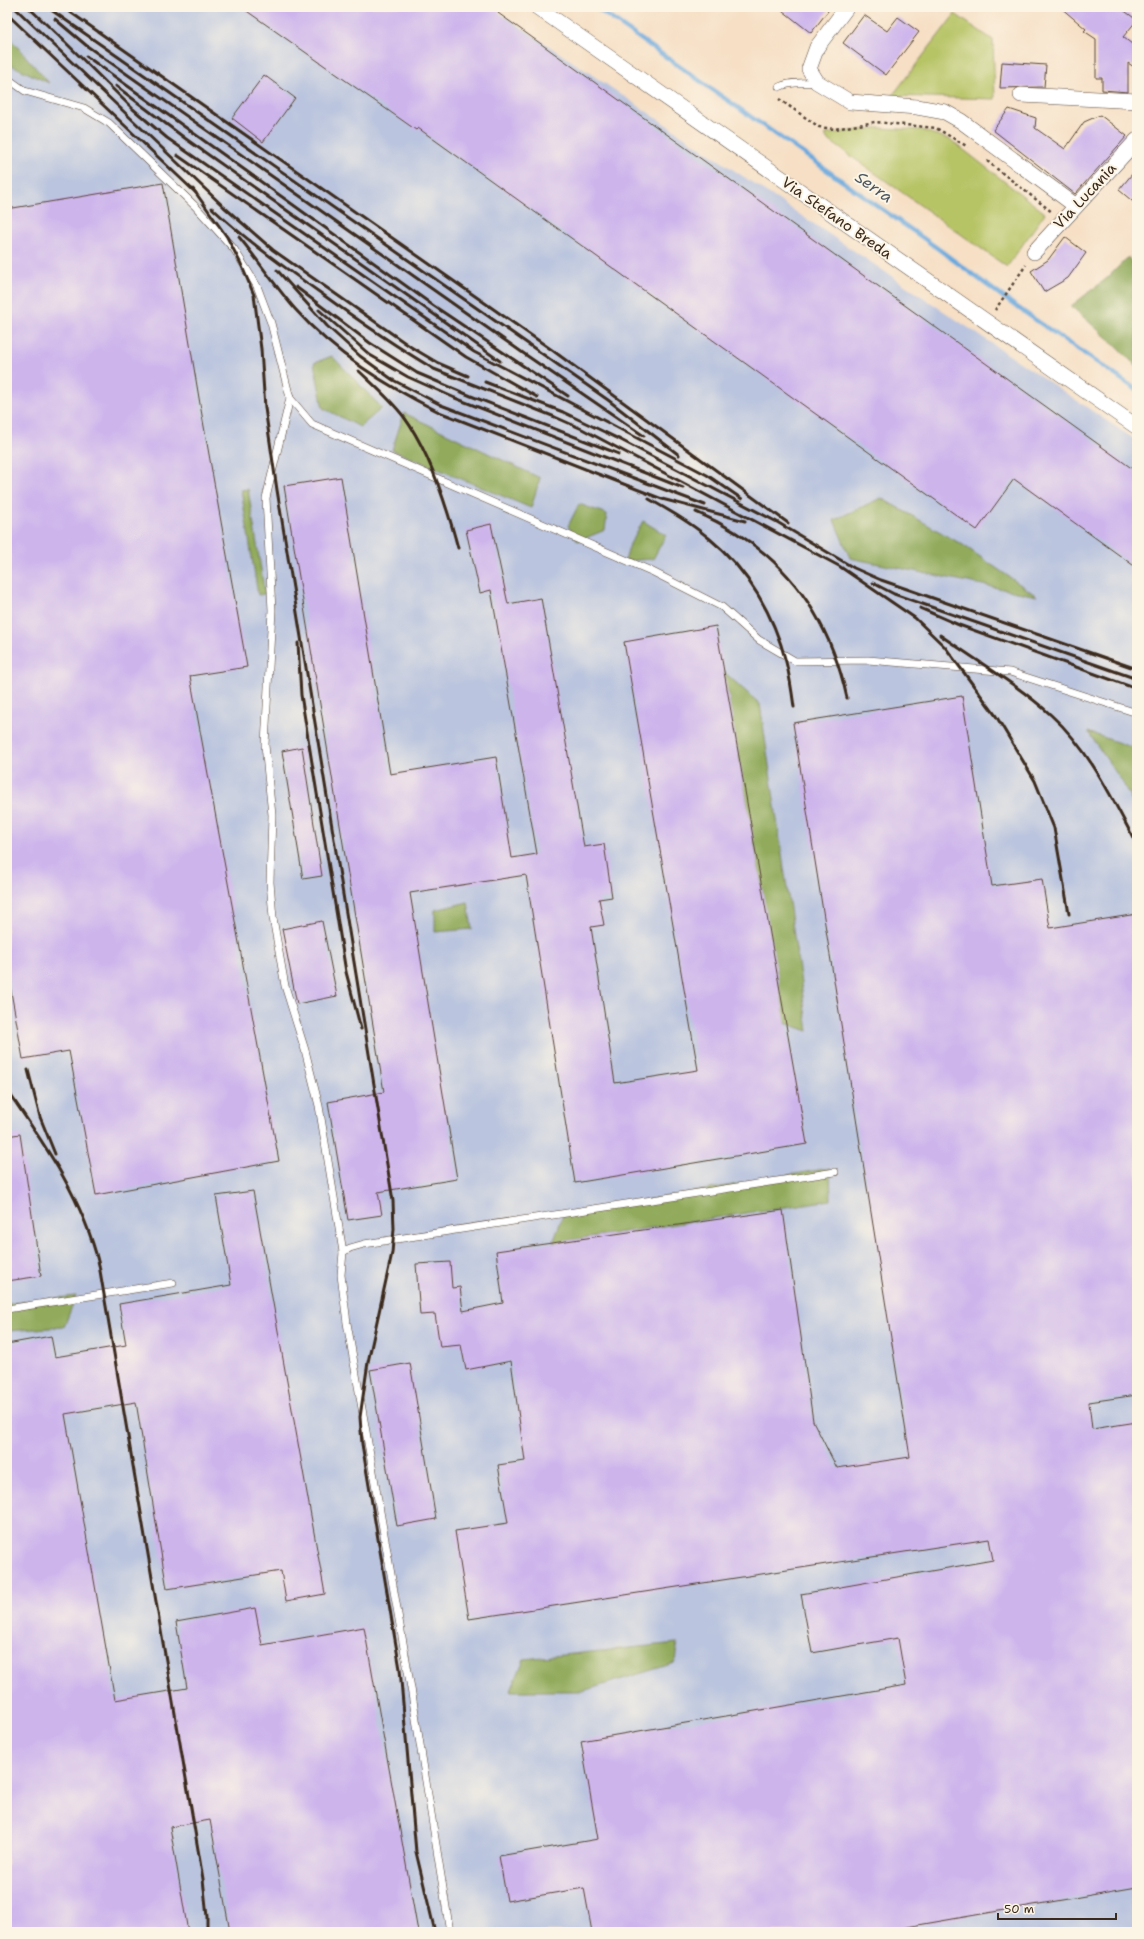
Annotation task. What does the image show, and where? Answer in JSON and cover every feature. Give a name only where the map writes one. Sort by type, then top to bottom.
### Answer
[{"type":"street","name":"Via Stefano Breda","points":[[537,7],[1137,427]]},
{"type":"street","points":[[847,7],[817,47],[809,69],[817,82],[850,102],[916,107],[945,112],[961,121],[1076,206]]},
{"type":"street","points":[[1021,95],[1137,100]]},
{"type":"street","name":"Via Lucania","points":[[1034,252],[1137,140]]},
{"type":"lane","points":[[7,78],[25,91],[84,108],[109,123],[195,206],[234,249],[257,286],[271,323],[290,398],[312,424],[651,571],[722,607],[759,640],[795,661],[868,660],[1010,672],[1137,714]]},
{"type":"lane","points":[[779,87],[788,82],[801,84],[817,82]]},
{"type":"lane","points":[[290,398],[266,498],[272,610],[265,745],[272,815],[270,882],[273,918],[285,986],[305,1050],[318,1106],[343,1252],[341,1275],[348,1323],[412,1694],[450,1932]]},
{"type":"lane","points":[[343,1252],[350,1248],[364,1244],[835,1172]]},
{"type":"lane","points":[[7,1309],[173,1283]]},
{"type":"path","points":[[779,87],[771,90],[774,95],[819,127],[835,129],[875,122],[936,128],[974,151]]},
{"type":"path","points":[[986,160],[1063,220]]},
{"type":"path","points":[[991,315],[1018,278]]},
{"type":"shaded area","points":[[7,7],[491,7],[1137,441],[1137,1932],[7,1932]]},
{"type":"green space","points":[[955,14],[993,40],[995,99],[892,96]]},
{"type":"green space","points":[[7,35],[49,83],[7,63]]},
{"type":"green space","points":[[878,128],[922,130],[951,140],[1045,213],[1007,267],[827,139],[825,134]]},
{"type":"green space","points":[[1128,257],[1137,271],[1137,367],[1115,345],[1071,306],[1106,279]]},
{"type":"green space","points":[[332,356],[382,408],[360,427],[323,408],[314,363]]},
{"type":"green space","points":[[404,413],[540,478],[531,508],[392,450]]},
{"type":"green space","points":[[248,489],[265,594],[258,595],[241,490]]},
{"type":"green space","points":[[881,498],[963,545],[1037,596],[850,558],[834,520]]},
{"type":"green space","points":[[579,504],[607,514],[605,530],[578,541],[568,526]]},
{"type":"green space","points":[[643,521],[666,535],[653,559],[625,561],[630,544]]},
{"type":"green space","points":[[724,672],[760,704],[808,1031],[785,1023]]},
{"type":"green space","points":[[1088,732],[1137,749],[1137,811],[1123,783]]},
{"type":"green space","points":[[468,902],[472,929],[435,932],[435,910]]},
{"type":"green space","points":[[830,1168],[831,1200],[553,1243],[563,1215]]},
{"type":"green space","points":[[76,1296],[64,1327],[7,1331],[7,1304]]},
{"type":"green space","points":[[677,1643],[675,1663],[583,1691],[511,1691],[524,1659]]},
{"type":"building","points":[[241,7],[502,7],[498,13],[1137,472],[1137,568],[1014,479],[977,530],[418,128],[416,130]]},
{"type":"building","points":[[778,7],[831,7],[811,33]]},
{"type":"building","points":[[1060,7],[1119,7],[1137,20],[1123,37],[1137,48],[1137,69],[1128,63],[1128,92],[1102,90],[1102,78],[1096,78],[1096,39],[1084,31],[1086,29]]},
{"type":"building","points":[[864,15],[887,31],[898,17],[919,32],[886,75],[843,43]]},
{"type":"building","points":[[1002,62],[1046,65],[1044,87],[1000,88]]},
{"type":"building","points":[[264,75],[295,98],[263,142],[232,118]]},
{"type":"building","points":[[1009,109],[1036,118],[1035,128],[1065,149],[1084,122],[1100,115],[1127,136],[1075,194],[993,130]]},
{"type":"building","points":[[1137,168],[1137,205],[1119,190]]},
{"type":"building","points":[[163,183],[200,404],[247,667],[190,676],[279,1161],[96,1195],[69,1051],[23,1059],[7,969],[7,209]]},
{"type":"building","points":[[1065,237],[1086,253],[1068,278],[1044,292],[1031,271],[1048,260]]},
{"type":"building","points":[[341,477],[390,774],[496,757],[512,858],[537,854],[491,590],[480,593],[466,530],[491,524],[508,604],[541,598],[584,847],[604,844],[612,897],[599,899],[604,925],[591,927],[615,1083],[698,1070],[624,642],[716,626],[807,1144],[575,1183],[526,875],[410,893],[457,1179],[378,1192],[382,1215],[348,1220],[328,1102],[384,1092],[284,486]]},
{"type":"building","points":[[962,696],[992,886],[1042,879],[1050,928],[1137,914],[1137,1395],[1089,1402],[1092,1429],[1137,1422],[1137,1887],[878,1932],[592,1932],[584,1888],[507,1901],[499,1856],[598,1839],[581,1741],[906,1685],[898,1638],[812,1653],[801,1594],[993,1560],[989,1539],[469,1619],[455,1531],[508,1523],[498,1465],[525,1461],[511,1361],[466,1370],[461,1345],[440,1347],[435,1314],[420,1315],[416,1264],[450,1262],[452,1288],[460,1287],[463,1311],[503,1303],[496,1251],[783,1210],[813,1421],[837,1468],[910,1457],[793,723]]},
{"type":"building","points":[[302,747],[322,876],[303,879],[282,751]]},
{"type":"building","points":[[322,921],[337,996],[297,1004],[282,929]]},
{"type":"building","points":[[20,1134],[41,1276],[7,1281],[7,1136]]},
{"type":"building","points":[[253,1191],[325,1594],[286,1601],[281,1571],[167,1589],[136,1402],[65,1414],[115,1700],[187,1688],[176,1622],[255,1608],[262,1645],[364,1627],[418,1932],[230,1932],[210,1820],[170,1827],[188,1932],[7,1932],[7,1344],[51,1336],[55,1357],[126,1345],[119,1304],[231,1285],[216,1196]]},
{"type":"building","points":[[410,1363],[436,1519],[397,1526],[370,1370]]},
{"type":"waterway","name":"Serra","points":[[595,7],[933,245],[1014,305],[1137,390]]},
{"type":"railway","points":[[14,7],[224,207],[273,250],[411,347],[438,363],[468,376]]},
{"type":"railway","points":[[28,7],[64,41]]},
{"type":"railway","points":[[47,7],[608,400],[679,455]]},
{"type":"railway","points":[[63,7],[552,350],[788,523]]},
{"type":"railway","points":[[7,14],[196,193]]},
{"type":"railway","points":[[55,19],[87,46],[523,353],[644,436]]},
{"type":"railway","points":[[61,38],[133,109],[167,138],[474,352],[707,475],[742,499]]},
{"type":"railway","points":[[86,56],[434,306],[568,396]]},
{"type":"railway","points":[[116,86],[186,139],[500,361]]},
{"type":"railway","points":[[177,155],[466,357],[537,397]]},
{"type":"railway","points":[[193,189],[227,237],[241,264],[254,295],[261,349],[265,408],[277,490],[393,1201],[394,1229],[392,1253],[368,1362],[360,1417],[362,1444],[400,1669],[416,1852],[435,1932]]},
{"type":"railway","points":[[212,208],[252,242],[294,274],[377,333],[434,369],[582,429],[839,566],[915,618],[945,647],[996,716],[1035,781],[1054,828],[1069,914]]},
{"type":"railway","points":[[239,237],[295,309],[310,325],[344,354],[399,391],[439,412],[662,499],[745,521]]},
{"type":"railway","points":[[277,270],[327,326],[360,356],[393,380],[441,405],[705,505]]},
{"type":"railway","points":[[296,287],[370,343],[417,373],[471,396],[619,454]]},
{"type":"railway","points":[[319,310],[370,355],[408,377],[455,398],[683,488]]},
{"type":"railway","points":[[359,371],[394,405],[404,417],[422,446],[437,480],[458,548]]},
{"type":"railway","points":[[485,382],[563,412],[619,439],[777,522],[854,568],[881,580],[1137,669]]},
{"type":"railway","points":[[649,499],[688,522],[703,533],[724,551],[748,579],[767,611],[781,644],[789,673],[794,707]]},
{"type":"railway","points":[[696,512],[726,526],[752,544],[775,563],[796,586],[813,610],[827,637],[838,666],[847,698]]},
{"type":"railway","points":[[873,583],[894,594],[1137,679]]},
{"type":"railway","points":[[920,608],[959,625],[1137,689]]},
{"type":"railway","points":[[940,635],[1025,694],[1051,715],[1065,729],[1078,744],[1100,776],[1137,845]]},
{"type":"railway","points":[[298,643],[301,695],[346,972],[361,1029]]},
{"type":"railway","points":[[28,1070],[40,1117],[55,1154]]},
{"type":"railway","points":[[7,1090],[49,1152],[73,1195],[92,1241],[99,1265],[203,1879],[207,1932]]}]
